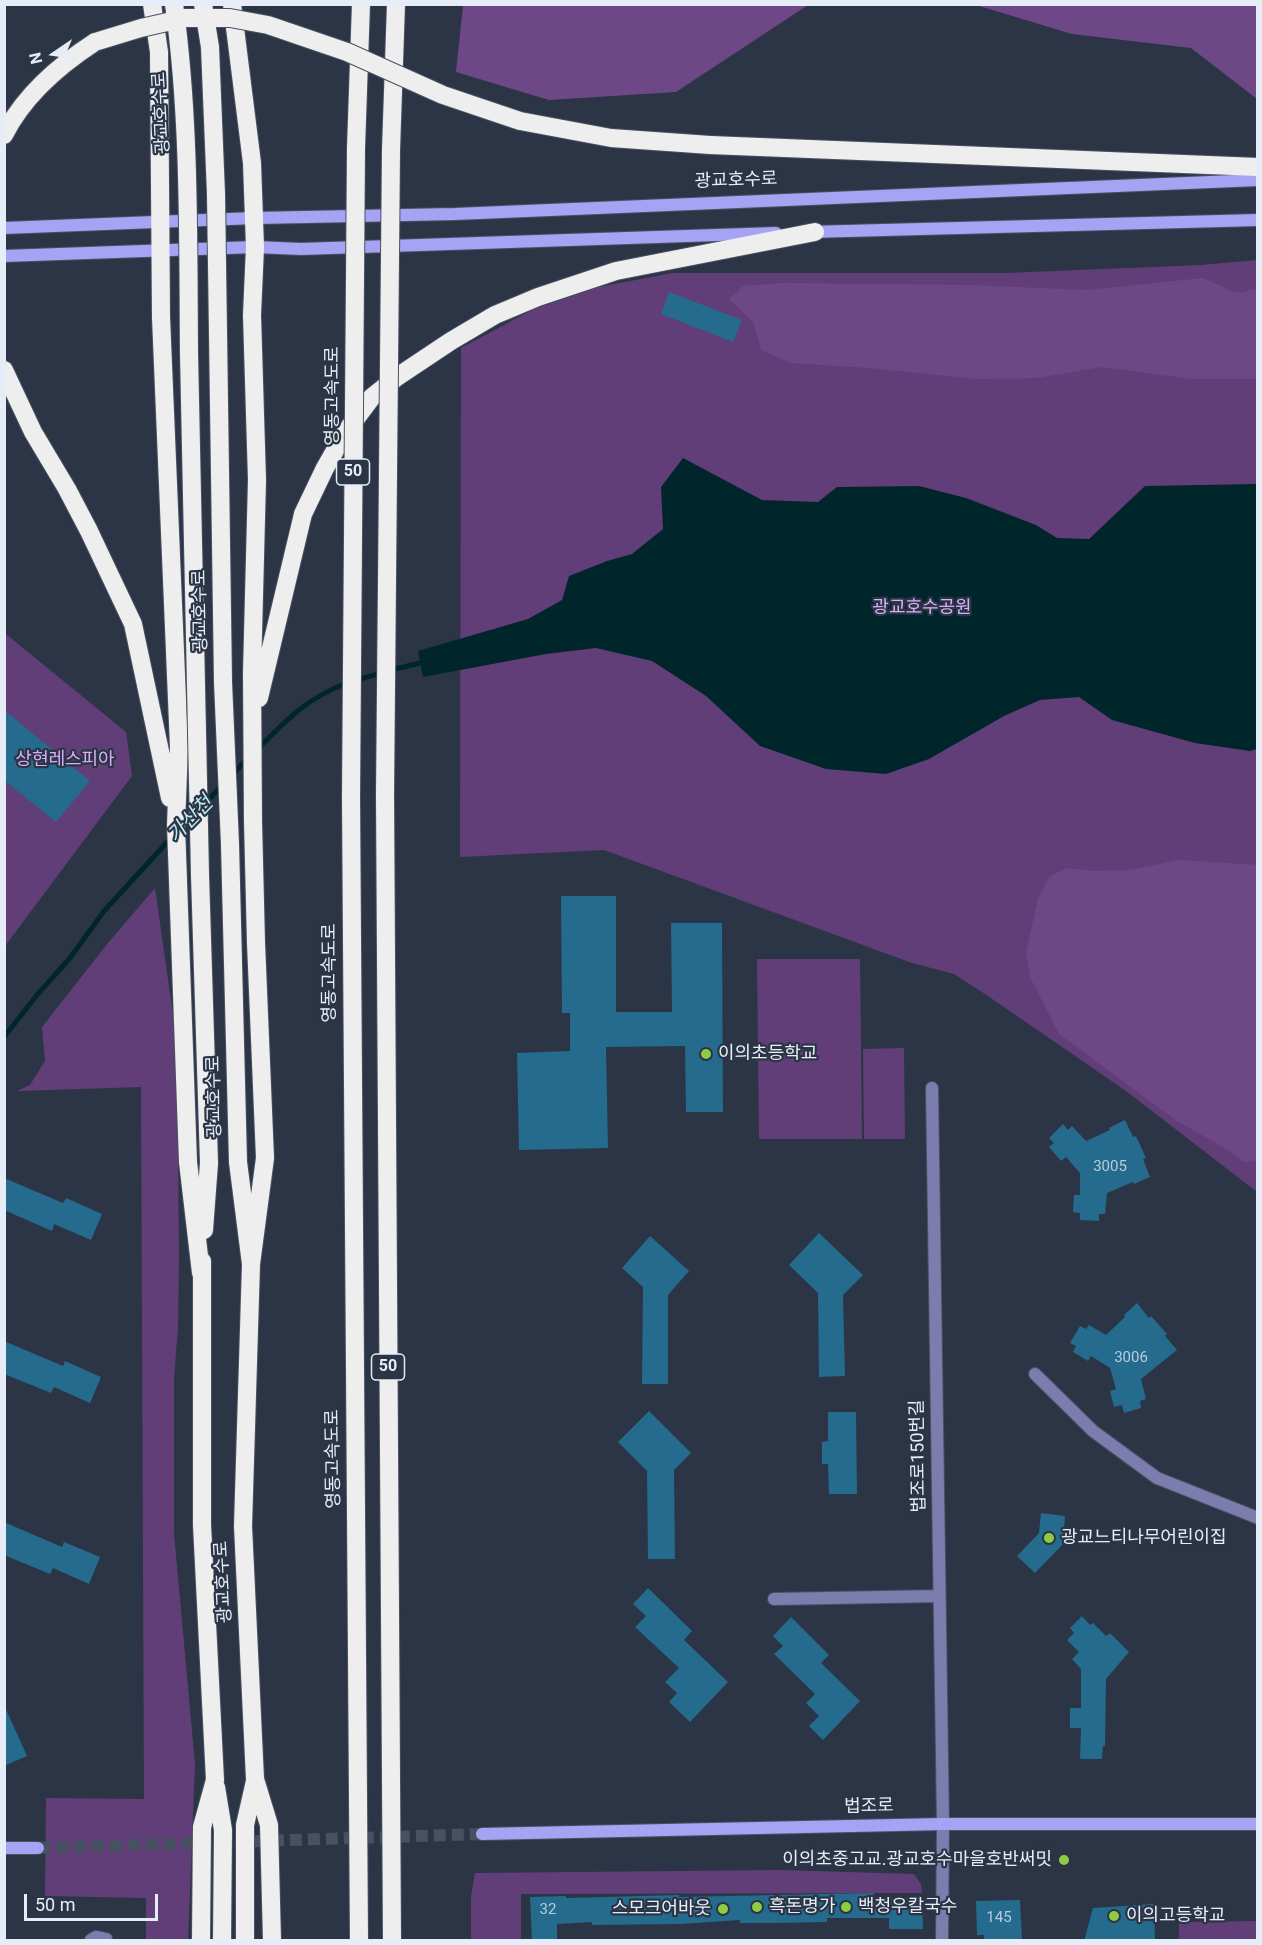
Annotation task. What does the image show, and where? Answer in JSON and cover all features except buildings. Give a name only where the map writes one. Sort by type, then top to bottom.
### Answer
[{"type":"highway","points":[[152,4],[159,52],[162,317],[179,747],[176,825],[188,1162],[201,1273]]},
{"type":"highway","name":"광교호수로","points":[[174,4],[180,48],[187,194],[200,875],[209,1163],[201,1273],[202,1525],[215,1780],[202,1827],[201,1941]]},
{"type":"highway","name":"광교호수로","points":[[203,4],[210,47],[216,194],[223,682],[230,844],[238,1162],[251,1264],[243,1526],[255,1779],[269,1825],[272,1941]]},
{"type":"highway","points":[[232,4],[252,163],[255,218],[252,315],[259,671],[254,720],[253,821],[265,1158],[251,1264]]},
{"type":"highway","name":"영동고속도로","points":[[359,1941],[351,796],[356,148],[361,4]]},
{"type":"highway","name":"50","points":[[393,1941],[385,794],[391,150],[396,4]]},
{"type":"highway","points":[[4,135],[33,92],[62,64],[95,42],[185,18],[230,18],[268,25],[347,52],[443,96],[520,121],[611,138],[710,145],[1257,167]]},
{"type":"highway","points":[[259,671],[303,514],[345,433],[372,397],[397,377],[495,315],[538,297],[616,271],[814,231]]},
{"type":"highway","points":[[4,370],[33,432],[89,531],[133,624],[176,825]]},
{"type":"highway","points":[[245,1941],[245,1825],[255,1779]]},
{"type":"highway","points":[[215,1780],[223,1830],[222,1941]]},
{"type":"main road","name":"광교호수로","points":[[4,228],[255,218],[479,213],[1257,180]]},
{"type":"main road","points":[[4,256],[112,251],[324,249],[814,231],[1257,220]]},
{"type":"main road","name":"법조로","points":[[482,1833],[943,1824],[1257,1824]]},
{"type":"main road","points":[[4,1848],[38,1848]]},
{"type":"street","name":"법조로150번길","points":[[932,1088],[943,1824],[942,1941]]},
{"type":"street","points":[[1035,1374],[1093,1431],[1157,1478],[1257,1518]]},
{"type":"street","points":[[774,1599],[939,1596]]},
{"type":"street","points":[[91,1941],[96,1937],[106,1939],[106,1941]]},
{"type":"green space","name":"광교호수공원","points":[[1257,260],[1257,1192],[1126,1091],[954,974],[912,963],[604,850],[460,857],[461,348],[534,309],[599,287],[672,273],[1006,273],[1201,265]]},
{"type":"green space","name":"상현레스피아","points":[[7,635],[126,732],[132,776],[5,946],[4,636]]},
{"type":"green space","points":[[155,888],[177,1043],[179,1257],[178,1327],[174,1379],[174,1533],[195,1764],[188,1940],[146,1940],[146,1898],[45,1896],[46,1798],[144,1799],[141,1087],[17,1091],[30,1085],[45,1061],[42,1027]]},
{"type":"green space","points":[[757,959],[860,959],[862,1139],[759,1139]]},
{"type":"green space","points":[[904,1048],[905,1139],[864,1139],[863,1049]]},
{"type":"green space","points":[[779,1870],[914,1874],[921,1884],[922,1893],[521,1894],[521,1940],[471,1940],[471,1896],[475,1873]]},
{"type":"green space","points":[[1257,1921],[1257,1940],[1179,1940],[1179,1922]]},
{"type":"shaded area","points":[[463,4],[808,5],[676,92],[549,100],[456,72]]},
{"type":"shaded area","points":[[976,5],[1257,5],[1257,99],[1191,48],[1072,34]]},
{"type":"shaded area","points":[[1203,278],[1236,293],[1257,289],[1257,379],[1193,379],[1101,367],[1037,378],[978,379],[791,363],[761,350],[753,322],[729,299],[743,286],[783,283],[970,285],[1085,290]]},
{"type":"shaded area","points":[[683,458],[762,500],[818,502],[837,487],[919,486],[966,498],[1036,525],[1057,538],[1089,539],[1145,486],[1257,484],[1257,749],[1250,751],[1195,743],[1112,720],[1079,697],[1040,700],[1004,716],[929,759],[886,774],[826,769],[760,746],[706,696],[652,661],[596,648],[546,654],[423,677],[418,651],[528,619],[562,600],[569,576],[632,554],[663,529],[661,487]]},
{"type":"shaded area","points":[[1179,860],[1257,865],[1257,1160],[1244,1162],[1177,1121],[1059,1034],[1030,977],[1026,953],[1038,899],[1050,876],[1068,868],[1094,871],[1128,870]]},
{"type":"waterway","name":"가산천","points":[[391,670],[420,663]]},
{"type":"waterway","name":"가산천","points":[[356,680],[382,673]]},
{"type":"waterway","name":"가산천","points":[[257,750],[309,703],[347,683]]},
{"type":"waterway","name":"가산천","points":[[232,775],[248,758]]},
{"type":"waterway","name":"가산천","points":[[203,806],[223,784]]},
{"type":"waterway","name":"가산천","points":[[4,1037],[70,958],[104,911],[171,838]]},
{"type":"tunnel","points":[[38,1848],[482,1834]]},
{"type":"place","name":"이의초등학교","points":[[706,1054]]},
{"type":"place","name":"광교느티나무어린이집","points":[[1049,1538]]},
{"type":"place","name":"이의초중고교.광교호수마을호반써밋","points":[[1064,1860]]},
{"type":"place","name":"흑돈명가","points":[[757,1907]]},
{"type":"place","name":"백청우칼국수","points":[[846,1907]]},
{"type":"place","name":"스모크어바웃","points":[[723,1909]]},
{"type":"place","name":"이의고등학교","points":[[1114,1916]]}]
